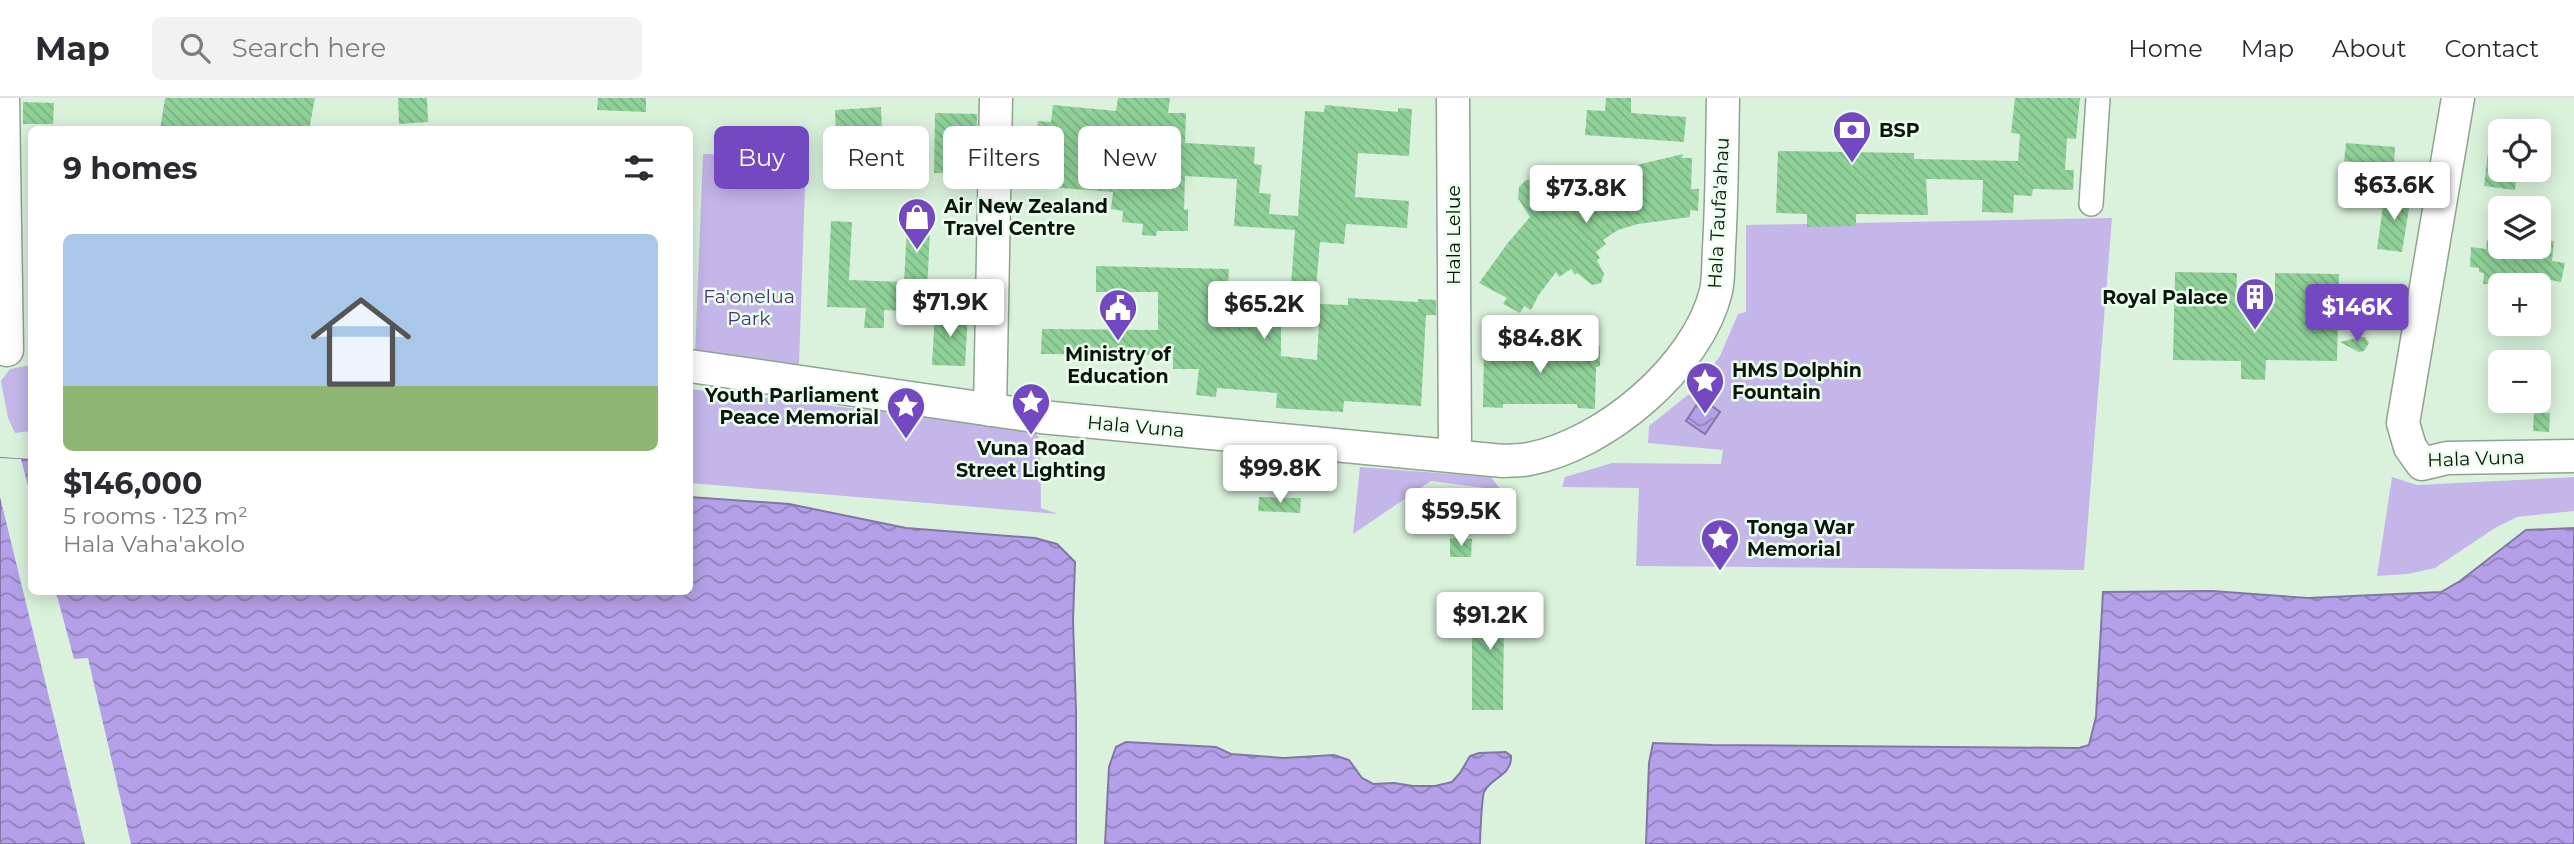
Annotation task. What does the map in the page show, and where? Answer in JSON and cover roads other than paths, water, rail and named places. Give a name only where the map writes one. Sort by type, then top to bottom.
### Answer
[{"type":"main road","points":[[3,98],[13,349]]},
{"type":"main road","points":[[990,410],[996,98]]},
{"type":"main road","name":"Hala Lelue","points":[[1453,98],[1455,456]]},
{"type":"main road","name":"Hala Taufa'ahau","points":[[1582,440],[1617,418],[1650,392],[1684,358],[1703,326],[1716,290],[1721,217],[1723,98]]},
{"type":"main road","name":"Hala Vuna","points":[[2458,98],[2403,423],[2410,447],[2422,464],[2447,458],[2574,456]]},
{"type":"main road","name":"Hala Vuna","points":[[693,366],[1041,417],[1503,461],[1530,459],[1582,440]]},
{"type":"street","points":[[2091,204],[2098,98]]},
{"type":"water","points":[[1701,398],[1720,412],[1705,434],[1686,421]]},
{"type":"water","points":[[0,458],[28,460],[28,595],[693,595],[693,497],[789,504],[906,528],[1035,538],[1057,544],[1075,562],[1073,621],[1076,844],[0,844]]},
{"type":"water","points":[[2574,528],[2574,844],[1646,844],[1649,763],[1653,743],[2079,748],[2089,745],[2096,717],[2103,592],[2212,591],[2308,598],[2441,592],[2460,581],[2526,530]]},
{"type":"water","points":[[1126,742],[1216,747],[1231,754],[1284,758],[1334,755],[1349,760],[1362,778],[1373,784],[1413,786],[1435,786],[1452,782],[1470,756],[1479,753],[1506,752],[1511,756],[1505,772],[1484,792],[1480,844],[1105,844],[1109,767],[1116,747]]},
{"type":"place","name":"BSP","points":[[1852,164]]},
{"type":"place","name":"Air New Zealand Travel Centre","points":[[917,251]]},
{"type":"place","name":"Royal Palace","points":[[2255,331]]},
{"type":"place","name":"Ministry of Education","points":[[1118,342]]},
{"type":"place","name":"HMS Dolphin Fountain","points":[[1705,415]]},
{"type":"place","name":"Vuna Road Street Lighting","points":[[1031,436]]},
{"type":"place","name":"Youth Parliament Peace Memorial","points":[[906,440]]},
{"type":"place","name":"Tonga War Memorial","points":[[1720,572]]},
{"type":"park label","name":"Fa'onelua Park","points":[[749,307]]}]
